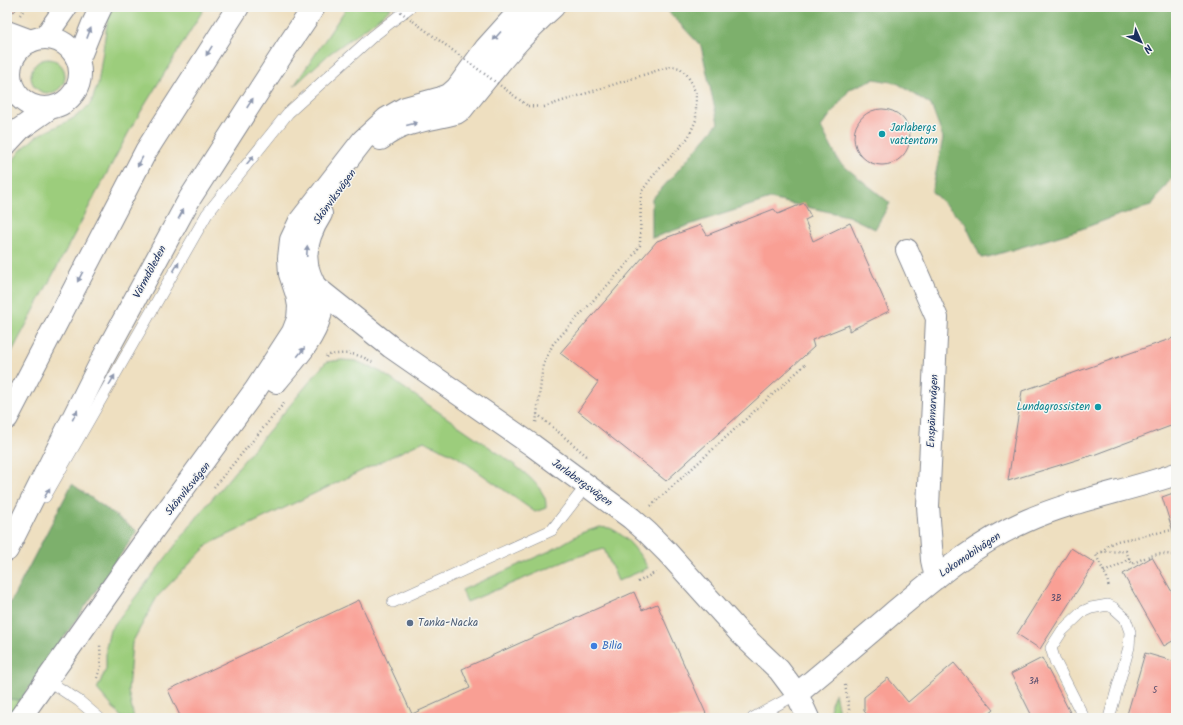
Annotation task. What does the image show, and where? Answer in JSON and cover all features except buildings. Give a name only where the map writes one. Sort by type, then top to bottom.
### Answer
[{"type":"main road","points":[[38,39],[66,7]]},
{"type":"main road","points":[[78,61],[101,7]]},
{"type":"main road","name":"Värmdöleden","points":[[7,550],[102,360],[190,198],[314,7]]},
{"type":"main road","name":"Skönviksvägen","points":[[20,718],[143,544],[256,389],[293,332],[298,319],[299,306],[290,274],[289,258],[291,240],[300,221],[363,140],[386,119],[405,108],[449,95],[457,88],[486,48],[523,7]]},
{"type":"main road","name":"Skönviksvägen","points":[[143,544],[309,342],[320,315],[317,288],[310,275],[306,260],[310,235],[314,225],[323,212],[367,154],[378,142],[393,131],[404,126],[456,113],[462,109],[514,46],[532,26],[553,7]]},
{"type":"main road","points":[[7,418],[146,151],[235,11]]},
{"type":"main road","points":[[13,24],[38,39]]},
{"type":"main road","points":[[7,143],[20,129],[50,108],[62,104],[72,96],[79,85],[81,73],[78,61],[73,51],[56,39],[38,39],[25,44],[18,51],[12,61],[9,80],[20,99],[34,107],[50,108]]},
{"type":"main road","name":"Enspännarvägen","points":[[907,250],[937,318],[928,506],[932,560],[936,578]]},
{"type":"main road","name":"Jarlabergsvägen","points":[[317,288],[391,347],[533,446],[631,518],[647,532],[739,632],[779,670],[797,694],[808,718]]},
{"type":"main road","name":"Lokomobilvägen","points":[[797,694],[951,566],[996,536],[1026,521],[1057,509],[1176,474]]},
{"type":"lane","points":[[7,563],[207,214],[288,112],[372,37],[410,7]]},
{"type":"lane","points":[[392,602],[552,530],[586,486]]},
{"type":"lane","points":[[1084,718],[1055,661],[1051,648],[1062,631],[1082,612],[1091,608],[1108,605],[1114,608],[1125,618],[1130,632],[1129,647],[1110,718]]},
{"type":"lane","points":[[47,680],[79,701],[99,718]]},
{"type":"lane","points":[[753,718],[797,694]]},
{"type":"path","points":[[13,24],[26,7]]},
{"type":"path","points":[[394,7],[528,106],[544,107],[671,66],[680,68],[687,75],[696,94],[696,120],[688,138],[653,176],[641,192],[640,245],[628,263],[553,344],[543,365],[533,446]]},
{"type":"path","points":[[323,359],[328,355],[344,353],[359,355],[375,363]]},
{"type":"path","points":[[649,508],[807,363]]},
{"type":"path","name":"Skönviksvägen","points":[[211,491],[290,396]]},
{"type":"path","points":[[537,414],[590,459]]},
{"type":"path","points":[[1108,605],[1109,586],[1096,555],[1108,545],[1117,541],[1172,530]]},
{"type":"path","points":[[1101,552],[1126,552],[1132,564],[1146,556],[1171,554],[1176,556]]},
{"type":"path","points":[[1104,572],[1123,563],[1129,558]]},
{"type":"path","points":[[638,582],[657,572]]},
{"type":"path","points":[[97,678],[100,667],[100,645],[102,637]]},
{"type":"path","points":[[844,685],[849,707],[849,718]]},
{"type":"green space","points":[[111,7],[125,7],[132,10],[134,7],[205,7],[132,126],[7,361],[7,169],[20,151],[37,136],[72,119],[81,113],[91,103],[98,84],[109,10]]},
{"type":"green space","points":[[347,7],[392,7],[374,22],[329,54],[294,86]]},
{"type":"green space","points":[[664,7],[1176,7],[1176,174],[1169,181],[1151,206],[1119,215],[1076,231],[981,258],[965,223],[932,192],[943,138],[931,105],[897,83],[874,79],[850,89],[821,127],[839,162],[890,203],[875,229],[848,216],[770,199],[652,238],[652,199],[718,123],[701,46]]},
{"type":"green space","points":[[48,59],[60,64],[65,76],[60,88],[48,93],[36,88],[31,76],[36,64]]},
{"type":"green space","points":[[342,360],[356,361],[381,372],[508,460],[537,485],[545,497],[546,508],[535,512],[456,456],[424,441],[209,544],[157,597],[132,643],[128,691],[134,718],[122,718],[97,689],[106,669],[106,647],[110,630],[201,512],[326,362]]},
{"type":"green space","points":[[72,484],[137,531],[21,700],[7,699],[7,609]]},
{"type":"green space","points":[[600,527],[611,528],[623,536],[648,568],[618,581],[604,549],[573,558],[467,602],[462,590],[552,550],[581,533]]},
{"type":"green space","points":[[835,693],[840,718],[829,718],[831,704]]},
{"type":"green space","points":[[7,699],[21,700],[10,718],[7,718]]},
{"type":"place","name":"Jarlabergs vattentorn","points":[[882,134]]},
{"type":"place","name":"Lundagrossisten","points":[[1098,407]]},
{"type":"place","name":"Tanka-Nacka","points":[[410,623]]},
{"type":"place","name":"Bilia","points":[[594,646]]}]
